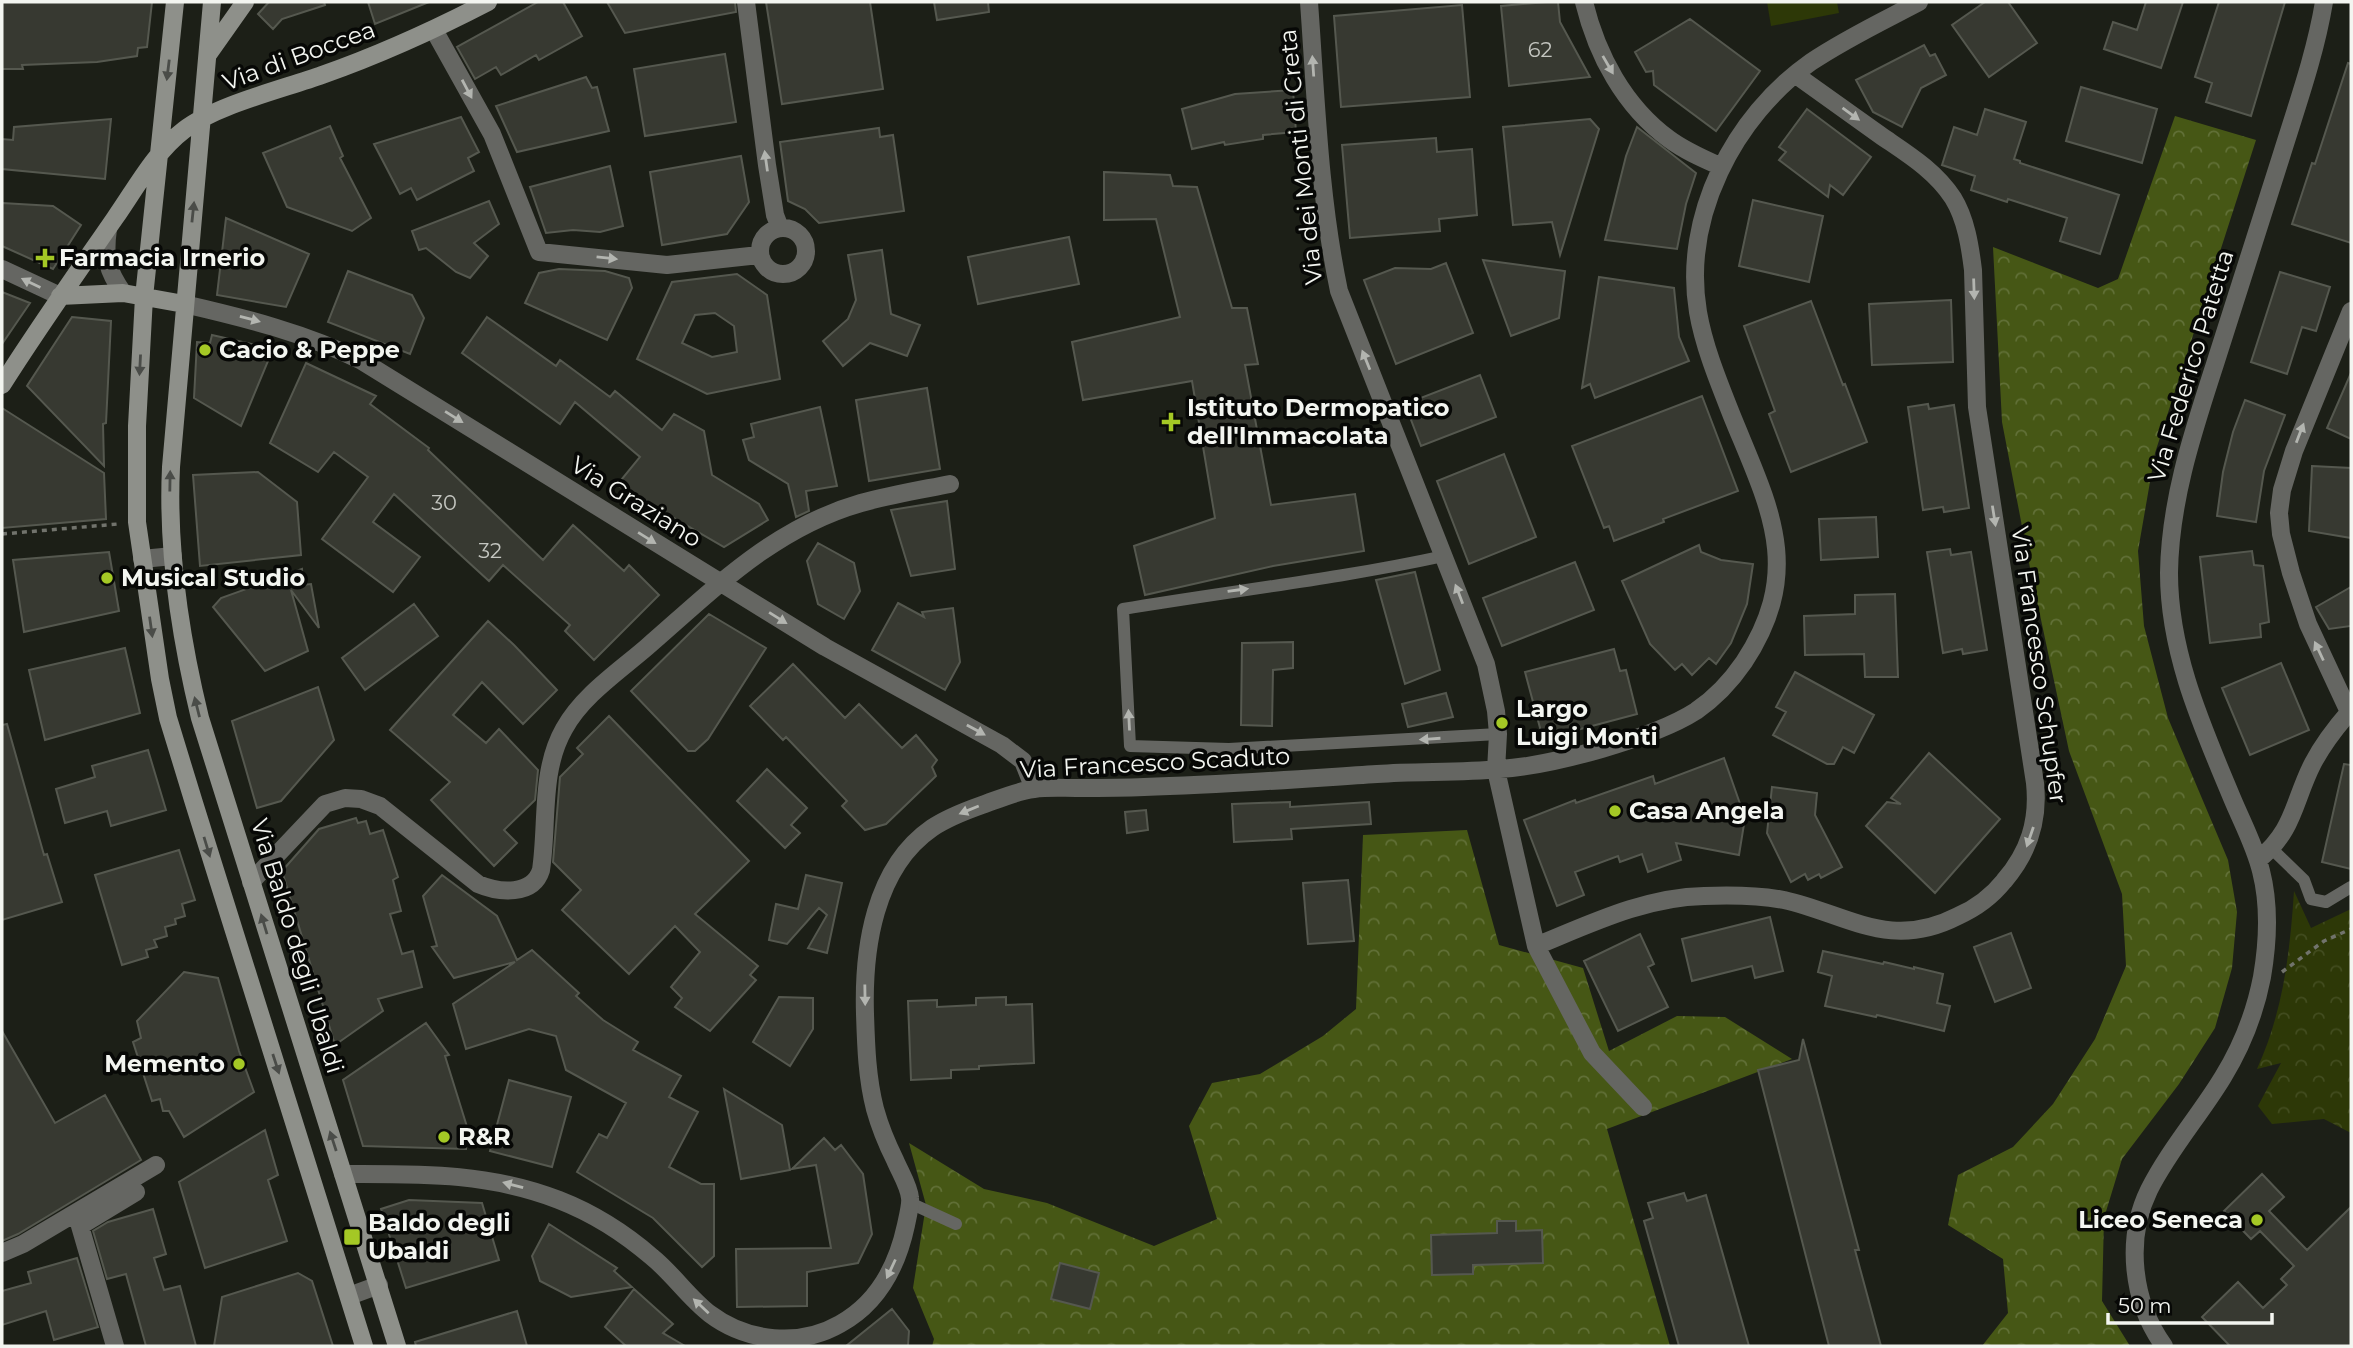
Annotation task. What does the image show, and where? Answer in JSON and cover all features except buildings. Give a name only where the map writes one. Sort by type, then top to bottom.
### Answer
[{"type":"main road","points":[[175,2],[144,297],[137,426],[137,522],[153,642],[168,718],[364,1346]]},
{"type":"main road","name":"Via Baldo degli Ubaldi","points":[[212,2],[170,482],[173,556],[180,619],[194,694],[397,1346]]},
{"type":"main road","points":[[207,56],[245,2]]},
{"type":"main road","name":"Via di Boccea","points":[[2,385],[60,296],[158,156],[185,129],[202,118],[326,74],[434,30],[488,2]]},
{"type":"main road","points":[[60,296],[123,293],[184,304]]},
{"type":"street","points":[[746,2],[767,165],[775,215],[780,228]]},
{"type":"street","name":"Via dei Monti di Creta","points":[[1309,2],[1322,178],[1339,290],[1484,658],[1498,734]]},
{"type":"street","points":[[1584,2],[1602,57],[1640,113],[1671,140],[1722,167]]},
{"type":"street","name":"Via Francesco Scaduto","points":[[911,1203],[909,1191],[878,1117],[867,1061],[865,973],[871,933],[888,883],[899,862],[930,829],[963,812],[1034,789],[1201,786],[1384,773],[1496,770],[1538,764],[1586,752],[1653,730],[1692,713],[1717,694],[1734,676],[1750,652],[1765,620],[1776,581],[1777,558],[1773,524],[1763,489],[1726,400],[1705,340],[1696,297],[1695,263],[1701,225],[1722,167],[1755,116],[1809,64],[1919,2]]},
{"type":"street","name":"Via Federico Patetta","points":[[2164,1346],[2142,1306],[2138,1291],[2136,1239],[2143,1205],[2157,1176],[2229,1067],[2249,1025],[2265,959],[2267,921],[2265,855],[2202,727],[2188,685],[2174,626],[2169,576],[2175,509],[2186,456],[2304,83],[2324,2]]},
{"type":"street","points":[[434,30],[492,134],[539,252],[667,265],[760,254]]},
{"type":"street","name":"Via Francesco Schupfer","points":[[1536,946],[1634,908],[1679,897],[1700,896],[1782,900],[1879,929],[1914,931],[1929,928],[1969,911],[1998,888],[2017,865],[2034,828],[2037,804],[2035,783],[1978,407],[1973,270],[1964,222],[1955,201],[1935,175],[1796,75]]},
{"type":"street","points":[[780,228],[788,228],[797,233],[806,250],[804,260],[798,268],[790,273],[780,274],[763,264],[760,254],[761,243],[768,233],[780,228]]},
{"type":"street","points":[[107,229],[105,245],[108,268],[123,293]]},
{"type":"street","points":[[2,269],[60,296]]},
{"type":"street","name":"Via Graziano","points":[[184,304],[245,317],[290,331],[362,360],[825,647],[1002,744],[1023,761],[1034,789]]},
{"type":"street","points":[[2265,855],[2291,820],[2314,761],[2350,711],[2308,624],[2281,534],[2279,513],[2282,489],[2294,451],[2351,311]]},
{"type":"street","points":[[251,883],[326,804],[345,798],[360,799],[380,806],[478,884],[502,891],[532,884],[538,880],[541,870],[552,763],[563,730],[587,699],[720,582],[765,548],[787,535],[860,503],[950,484]]},
{"type":"street","points":[[142,559],[173,556]]},
{"type":"street","points":[[1498,734],[1496,770],[1536,946],[1592,1053],[1643,1107]]},
{"type":"street","points":[[2,1253],[23,1244],[156,1166]]},
{"type":"street","points":[[343,1174],[446,1174],[474,1177],[515,1185],[565,1202],[619,1230],[659,1262],[704,1310],[715,1318],[744,1332],[781,1339],[824,1332],[849,1319],[867,1304],[893,1266],[911,1203]]},
{"type":"street","points":[[115,1346],[80,1226],[136,1192]]},
{"type":"street","points":[[349,1296],[379,1285]]},
{"type":"lane","points":[[1444,556],[1340,576],[1123,609],[1130,746],[1229,749],[1498,734]]},
{"type":"lane","points":[[2265,855],[2304,880],[2311,899],[2326,902],[2351,887]]},
{"type":"lane","points":[[911,1203],[956,1224]]},
{"type":"path","points":[[2,534],[137,522]]},
{"type":"path","points":[[2259,988],[2324,941],[2351,929]]},
{"type":"green space","points":[[1767,2],[1837,2],[1839,13],[1771,26]]},
{"type":"green space","points":[[2175,116],[2256,140],[2155,453],[2138,551],[2144,626],[2168,718],[2228,860],[2237,912],[2232,968],[2215,1028],[2179,1084],[2122,1159],[2104,1218],[2102,1301],[2130,1346],[1982,1346],[2008,1313],[2003,1259],[1948,1225],[1958,1175],[2013,1147],[2053,1104],[2095,1039],[2126,966],[2122,894],[2069,751],[2002,422],[1993,247],[2098,288],[2118,279]]},
{"type":"green space","points":[[1467,830],[1499,945],[1583,968],[1609,1051],[1677,1016],[1725,1017],[1792,1059],[1607,1129],[1670,1346],[932,1346],[934,1339],[913,1288],[926,1205],[909,1143],[984,1189],[1047,1203],[1154,1246],[1217,1219],[1189,1126],[1212,1083],[1260,1074],[1323,1036],[1356,1009],[1363,835]]},
{"type":"green space","points":[[2294,891],[2311,928],[2351,909],[2351,1133],[2324,1119],[2272,1124],[2258,1106],[2281,1063],[2257,1069],[2273,1026],[2284,982]]},
{"type":"place","name":"Farmacia Irnerio","points":[[45,258]]},
{"type":"place","name":"Cacio & Peppe","points":[[205,350]]},
{"type":"place","name":"Istituto Dermopatico dell'Immacolata","points":[[1171,422]]},
{"type":"place","name":"Musical Studio","points":[[107,578]]},
{"type":"place","name":"Largo Luigi Monti","points":[[1502,723]]},
{"type":"place","name":"Casa Angela","points":[[1615,811]]},
{"type":"place","name":"Memento","points":[[239,1064]]},
{"type":"place","name":"R&R","points":[[444,1137]]},
{"type":"place","name":"Liceo Seneca","points":[[2257,1220]]},
{"type":"place","name":"Baldo degli Ubaldi","points":[[352,1237]]}]
